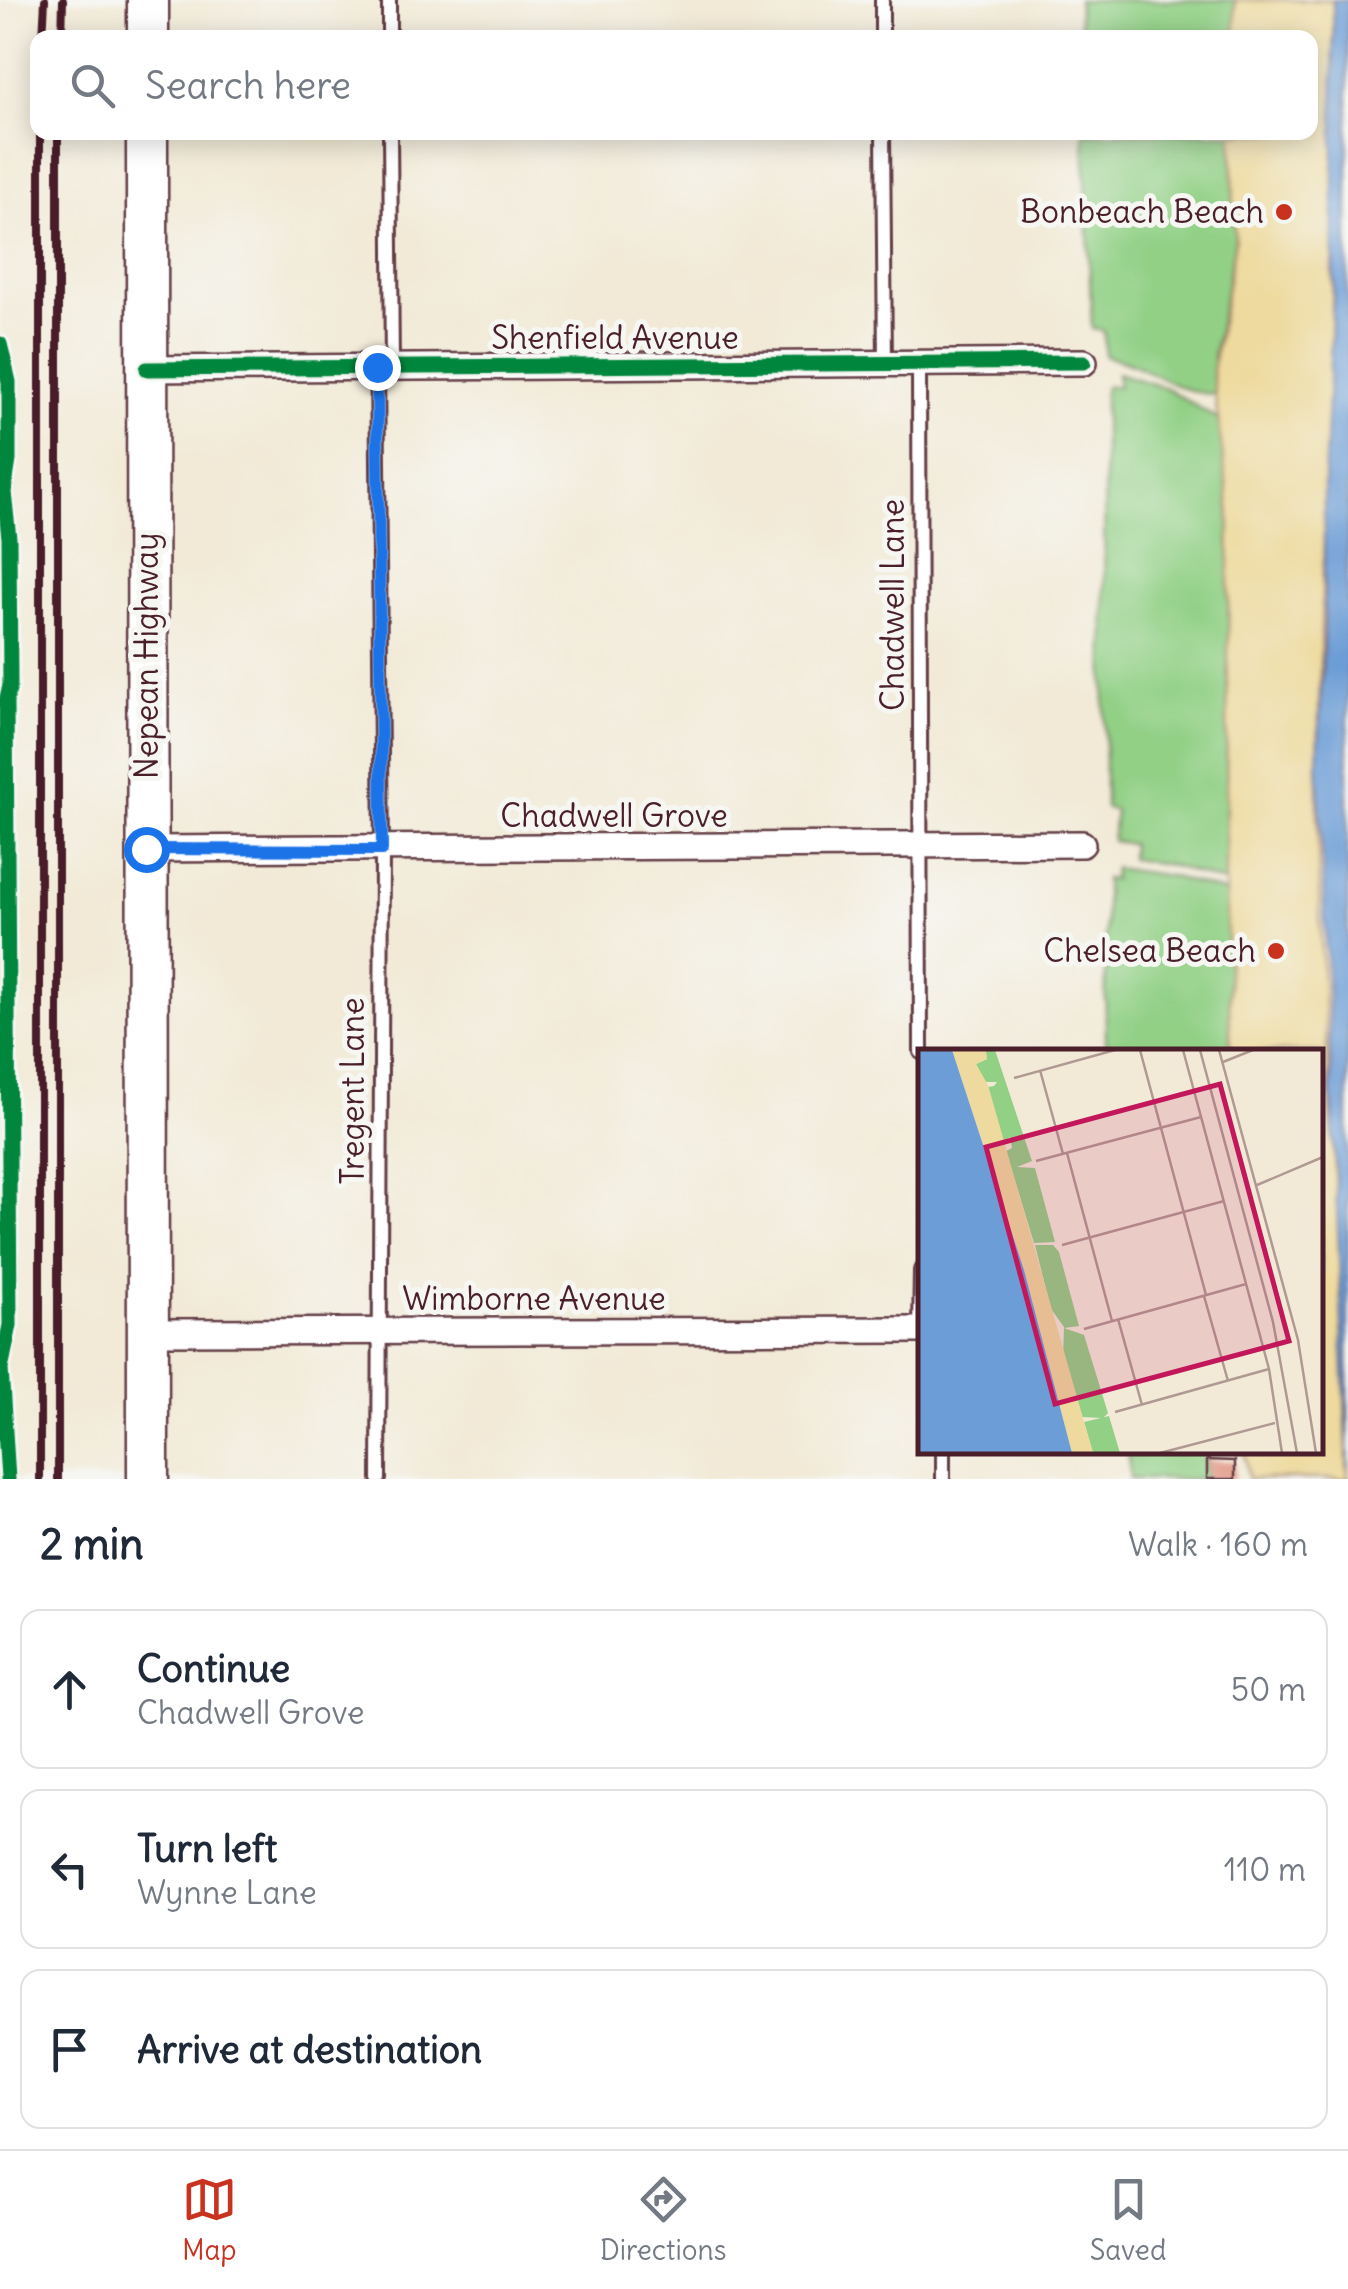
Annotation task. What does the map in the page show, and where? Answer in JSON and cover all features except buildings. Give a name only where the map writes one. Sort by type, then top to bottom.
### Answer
[{"type":"highway","points":[[148,0],[148,30]]},
{"type":"highway","name":"Nepean Highway","points":[[147,140],[148,1479]]},
{"type":"street","name":"Shenfield Avenue","points":[[147,369],[1084,362]]},
{"type":"street","name":"Chadwell Grove","points":[[146,849],[1082,844]]},
{"type":"street","name":"Wimborne Avenue","points":[[148,1332],[918,1330]]},
{"type":"lane","points":[[389,0],[389,30]]},
{"type":"lane","points":[[882,0],[882,30]]},
{"type":"lane","name":"Tregent Lane","points":[[379,1479],[384,367],[390,140]]},
{"type":"lane","points":[[883,140],[885,364]]},
{"type":"lane","name":"Chadwell Lane","points":[[919,363],[921,1049]]},
{"type":"green space","points":[[1078,0],[1235,0],[1235,30],[1080,30]]},
{"type":"green space","points":[[1084,140],[1232,140],[1235,241],[1213,356],[1215,394],[1187,389],[1105,356],[1104,331],[1092,329]]},
{"type":"green space","points":[[1117,373],[1166,388],[1219,420],[1230,513],[1225,883],[1170,865],[1130,859],[1131,844],[1112,841],[1115,810],[1105,808],[1104,398],[1105,387],[1118,386]]},
{"type":"green space","points":[[1114,868],[1170,876],[1226,893],[1231,1049],[1106,1049],[1105,879],[1113,880]]},
{"type":"green space","points":[[1128,1454],[1206,1454],[1205,1479],[1130,1479]]},
{"type":"sand","name":"Chelsea Beach","points":[[1235,0],[1333,0],[1333,286],[1318,852],[1343,1300],[1348,1479],[1248,1479],[1244,1454],[1323,1454],[1323,1049],[1231,1049],[1225,883],[1230,513],[1212,371],[1235,241],[1232,140],[1318,140],[1318,30],[1235,30]]},
{"type":"water","points":[[1333,0],[1348,0],[1348,1468],[1318,764],[1324,623],[1324,477],[1334,284]]},
{"type":"railway","points":[[43,30],[45,0]]},
{"type":"railway","points":[[62,30],[63,0]]},
{"type":"railway","points":[[40,140],[40,1479]]},
{"type":"railway","points":[[58,140],[58,1479]]},
{"type":"cycle path","points":[[0,344],[9,382],[9,460],[4,492],[9,538],[10,685],[6,702],[10,1325],[1,1369],[8,1479]]},
{"type":"cycle path","points":[[147,369],[1084,362]]},
{"type":"place","name":"Bonbeach Beach","points":[[1284,212]]},
{"type":"place","name":"Chelsea Beach","points":[[1276,951]]},
{"type":"route","points":[[146,849],[382,850],[377,367]]}]
